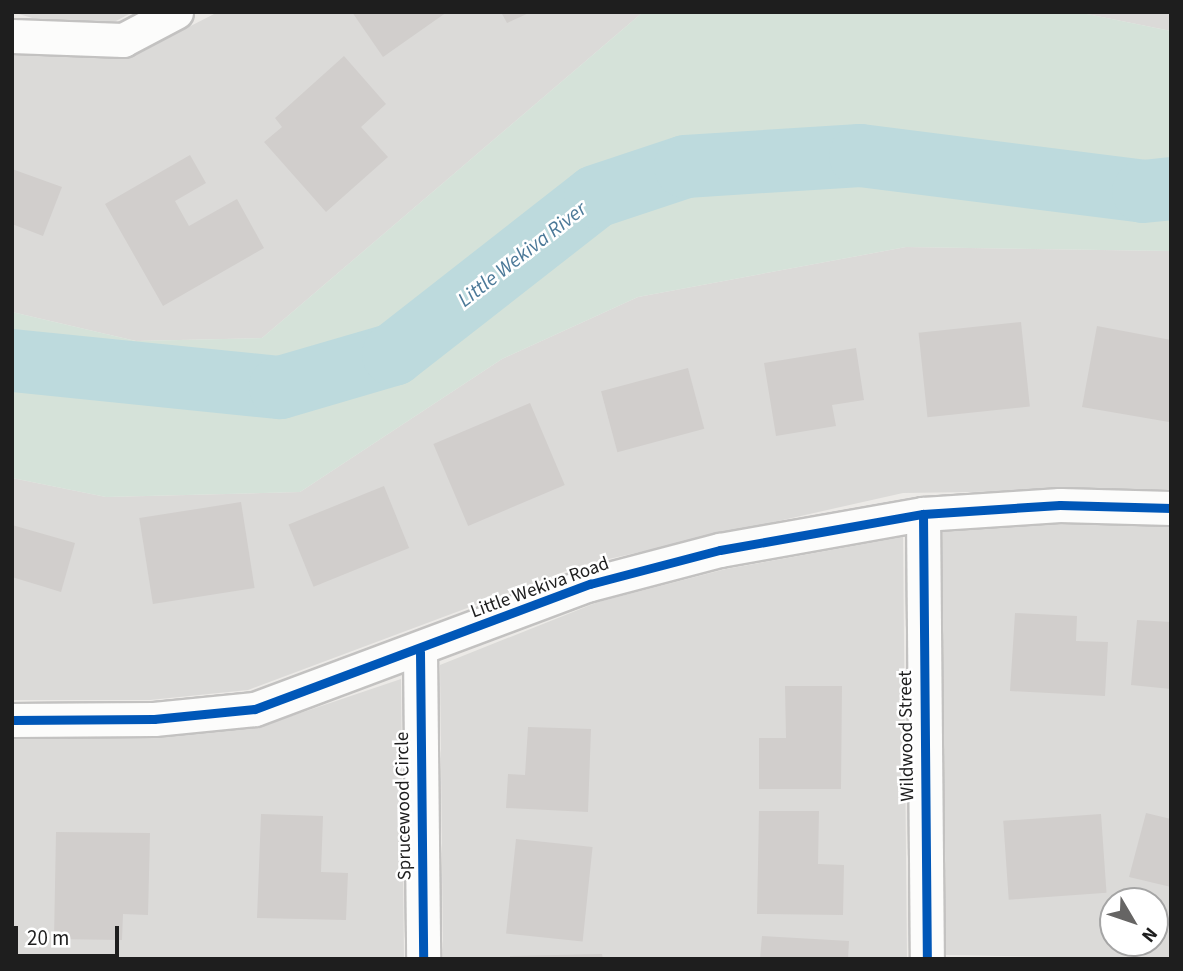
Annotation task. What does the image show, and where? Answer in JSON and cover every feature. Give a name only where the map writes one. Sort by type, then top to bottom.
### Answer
[{"type":"street","points":[[12,36],[123,40],[176,12]]},
{"type":"street","name":"Little Wekiva Road","points":[[12,720],[154,719],[255,709],[420,652],[590,584],[720,550],[923,514],[1060,505],[1171,508]]},
{"type":"street","name":"Wildwood Street","points":[[923,514],[927,959]]},
{"type":"street","name":"Sprucewood Circle","points":[[420,652],[423,959]]},
{"type":"shaded area","points":[[12,12],[133,12],[116,21],[46,22]]},
{"type":"shaded area","points":[[218,12],[643,12],[262,338],[136,341],[12,312],[12,55],[126,59]]},
{"type":"shaded area","points":[[643,12],[1077,12],[1171,31],[1171,251],[906,247],[638,297],[502,359],[300,492],[106,497],[12,478],[12,312],[136,341],[262,338]]},
{"type":"shaded area","points":[[1077,12],[1171,12],[1171,31]]},
{"type":"shaded area","points":[[906,247],[1171,251],[1171,489],[903,493],[582,565],[248,690],[150,700],[12,700],[12,478],[106,497],[300,492],[502,359],[638,297]]},
{"type":"shaded area","points":[[1063,524],[1171,527],[1171,959],[946,955],[942,532]]},
{"type":"shaded area","points":[[903,537],[907,959],[443,959],[440,665],[598,602],[726,569]]},
{"type":"shaded area","points":[[401,679],[404,959],[12,959],[12,738],[156,738],[259,727]]},
{"type":"building","points":[[352,12],[447,12],[383,57]]},
{"type":"building","points":[[501,12],[531,12],[507,23]]},
{"type":"building","points":[[344,56],[386,104],[361,127],[388,157],[326,212],[264,142],[282,127],[275,118]]},
{"type":"building","points":[[190,155],[206,183],[175,201],[189,226],[237,199],[264,248],[163,306],[105,204]]},
{"type":"building","points":[[12,169],[62,187],[43,236],[12,224]]},
{"type":"building","points":[[1021,322],[1030,407],[927,417],[919,333]]},
{"type":"building","points":[[1097,326],[1171,340],[1169,422],[1082,407]]},
{"type":"building","points":[[856,348],[864,400],[832,405],[836,426],[776,436],[764,363]]},
{"type":"building","points":[[688,368],[704,429],[617,452],[601,391]]},
{"type":"building","points":[[530,403],[565,485],[468,526],[433,444]]},
{"type":"building","points":[[384,486],[409,548],[314,587],[289,525]]},
{"type":"building","points":[[241,502],[255,588],[153,604],[139,518]]},
{"type":"building","points":[[12,525],[75,543],[61,592],[12,577]]},
{"type":"building","points":[[1015,613],[1077,616],[1076,641],[1108,642],[1105,696],[1010,691]]},
{"type":"building","points":[[1137,620],[1171,622],[1171,689],[1131,685]]},
{"type":"building","points":[[785,686],[842,686],[841,789],[759,789],[759,738],[786,738]]},
{"type":"building","points":[[528,727],[591,729],[588,812],[506,808],[508,774],[525,775]]},
{"type":"building","points":[[759,811],[819,811],[818,864],[844,865],[843,915],[757,914]]},
{"type":"building","points":[[1146,813],[1171,819],[1171,887],[1129,877]]},
{"type":"building","points":[[261,814],[323,816],[321,872],[348,873],[346,920],[257,918]]},
{"type":"building","points":[[1101,814],[1106,887],[1099,887],[1099,893],[1009,900],[1003,821]]},
{"type":"building","points":[[56,832],[150,833],[148,915],[123,914],[122,940],[54,939]]},
{"type":"building","points":[[516,839],[593,847],[583,942],[506,933]]},
{"type":"building","points":[[762,936],[849,941],[848,959],[760,959]]},
{"type":"building","points":[[602,954],[603,959],[510,959],[510,956]]},
{"type":"waterway","name":"Little Wekiva River","points":[[12,360],[280,387],[393,354],[595,196],[685,166],[860,155],[1143,191],[1171,188]]},
{"type":"cycle path","points":[[12,720],[154,719],[255,709],[590,584],[720,550],[923,514],[1060,505],[1171,508]]},
{"type":"cycle path","points":[[923,514],[927,959]]},
{"type":"cycle path","points":[[420,652],[423,959]]}]
